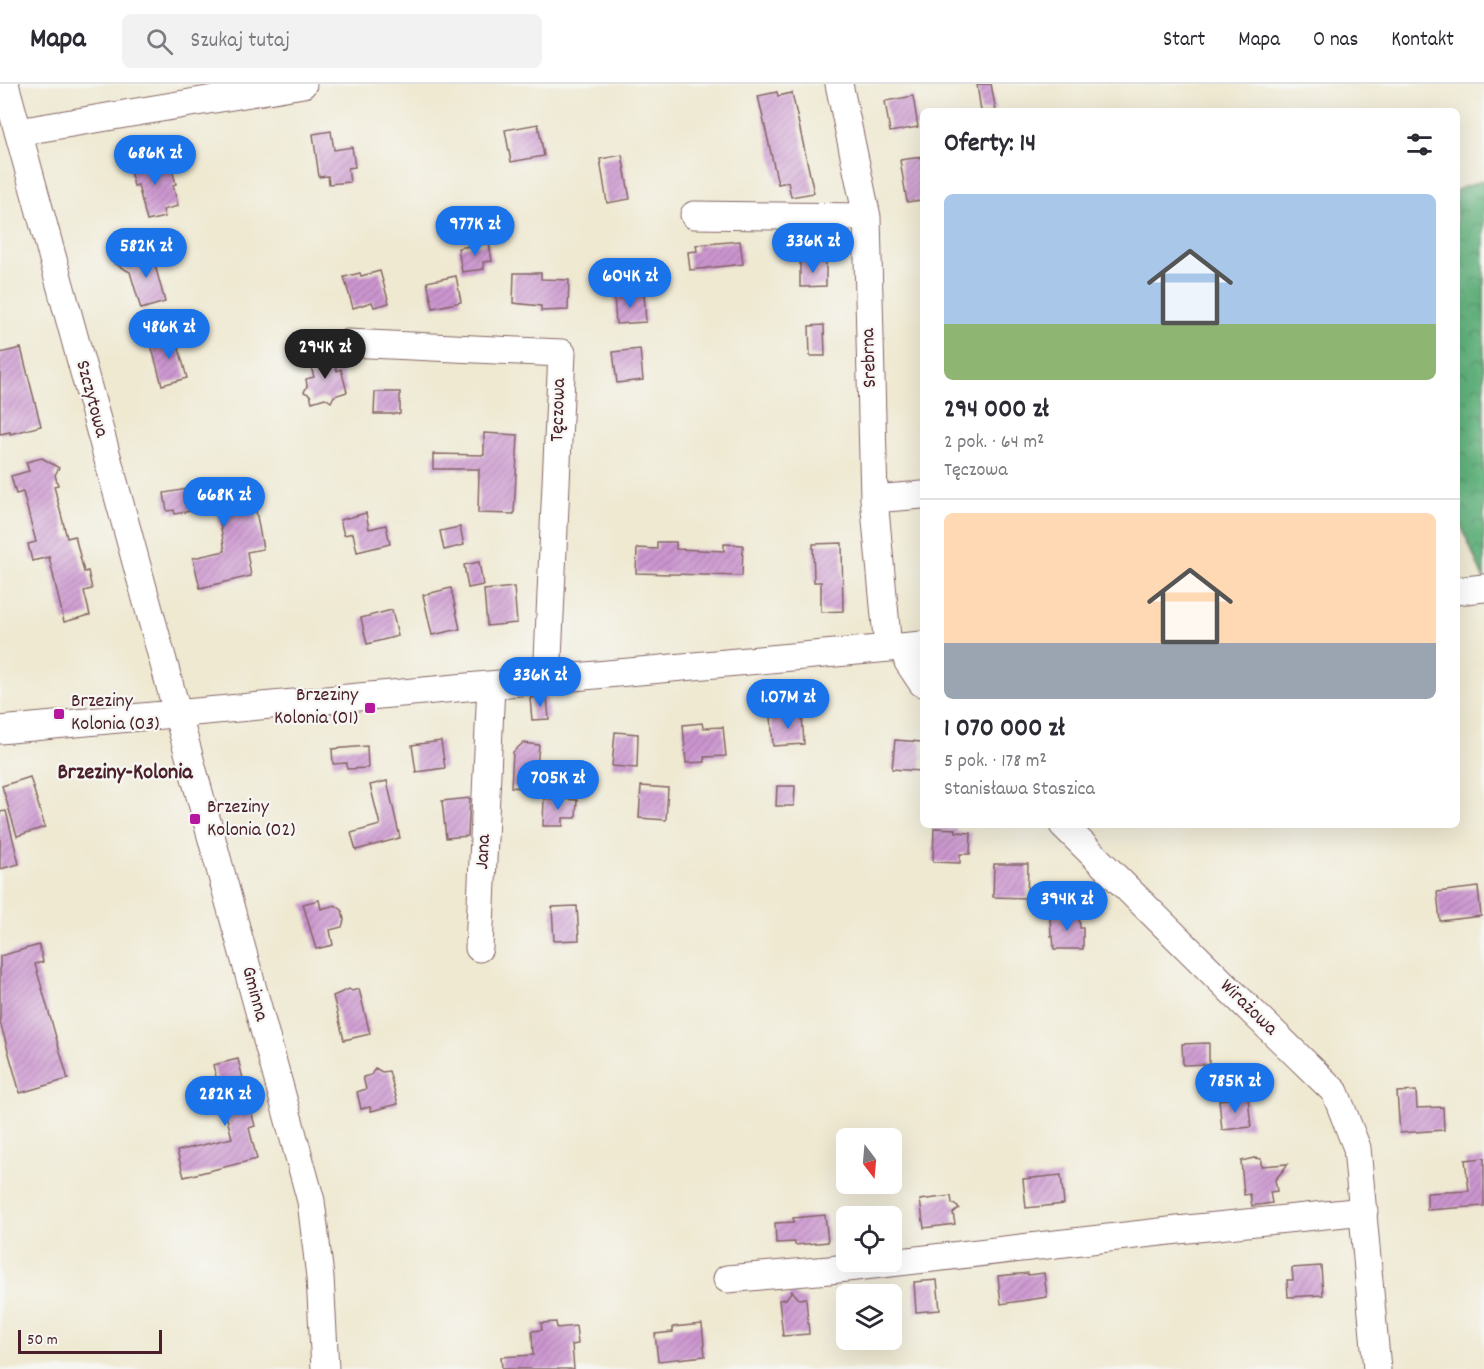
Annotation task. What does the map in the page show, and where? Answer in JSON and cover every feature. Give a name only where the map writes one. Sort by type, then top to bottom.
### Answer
[{"type":"street","name":"Szczytowa","points":[[5,84],[177,713]]},
{"type":"street","points":[[18,132],[303,84]]},
{"type":"street","name":"Srebrna","points":[[839,84],[867,217],[874,499],[905,647]]},
{"type":"street","points":[[694,215],[867,217]]},
{"type":"street","name":"Tęczowa","points":[[348,343],[562,353],[548,680]]},
{"type":"street","points":[[874,499],[920,495]]},
{"type":"street","points":[[1460,591],[1484,588]]},
{"type":"street","points":[[0,730],[905,647],[908,662],[920,680]]},
{"type":"street","name":"Jana","points":[[479,948],[491,684]]},
{"type":"street","name":"Gminna","points":[[177,713],[311,1201],[320,1277],[325,1369]]},
{"type":"street","name":"Wirażowa","points":[[1067,828],[1335,1092],[1358,1148],[1377,1369]]},
{"type":"street","points":[[727,1280],[1364,1211]]},
{"type":"green space","points":[[1484,180],[1484,580],[1460,523],[1460,189]]},
{"type":"building","points":[[977,84],[991,84],[995,108],[981,108]]},
{"type":"building","points":[[777,92],[778,96],[792,93],[814,193],[791,197],[788,182],[778,184],[758,96]]},
{"type":"building","points":[[913,96],[918,127],[890,132],[885,101]]},
{"type":"building","points":[[538,124],[544,156],[511,162],[505,130]]},
{"type":"building","points":[[331,131],[334,150],[352,147],[355,167],[348,168],[350,182],[329,184],[328,176],[319,177],[313,134]]},
{"type":"building","points":[[622,155],[630,199],[607,203],[600,159]]},
{"type":"building","points":[[920,157],[920,200],[907,202],[900,160]]},
{"type":"building","points":[[148,158],[150,162],[161,159],[171,165],[178,206],[163,210],[165,217],[147,221],[138,185],[134,186],[128,163]]},
{"type":"building","points":[[740,241],[743,264],[690,270],[688,252],[697,251],[696,245]]},
{"type":"building","points":[[489,243],[492,261],[483,262],[484,269],[462,272],[458,248]]},
{"type":"building","points":[[168,251],[155,265],[165,302],[141,309],[130,272],[115,264]]},
{"type":"building","points":[[813,258],[816,262],[826,262],[826,286],[800,287],[800,262],[809,262]]},
{"type":"building","points":[[380,271],[389,303],[374,307],[372,302],[353,308],[344,277],[360,273],[361,276]]},
{"type":"building","points":[[514,273],[541,273],[541,279],[569,280],[568,310],[541,311],[541,306],[513,303]]},
{"type":"building","points":[[456,276],[461,302],[433,308],[427,282]]},
{"type":"building","points":[[644,294],[646,322],[616,324],[614,296]]},
{"type":"building","points":[[824,325],[825,356],[810,356],[809,326]]},
{"type":"building","points":[[175,334],[187,378],[162,385],[150,341]]},
{"type":"building","points":[[21,348],[41,426],[10,434],[10,432],[0,434],[0,353]]},
{"type":"building","points":[[640,349],[643,380],[617,383],[613,352]]},
{"type":"building","points":[[332,354],[337,371],[341,369],[347,392],[334,396],[331,402],[325,398],[312,402],[310,395],[304,392],[307,386],[306,379],[314,377],[309,360]]},
{"type":"building","points":[[375,392],[400,392],[400,414],[374,414]]},
{"type":"building","points":[[484,433],[518,435],[514,514],[478,513],[479,469],[433,469],[433,454],[484,455]]},
{"type":"building","points":[[42,458],[59,468],[55,475],[58,485],[54,486],[67,538],[75,536],[84,572],[88,571],[92,589],[84,591],[90,615],[64,622],[49,557],[32,561],[28,544],[36,542],[23,492],[16,494],[11,476],[29,471],[26,462]]},
{"type":"building","points":[[250,478],[263,549],[247,552],[251,576],[200,588],[193,558],[225,551],[217,506],[175,514],[174,510],[167,511],[164,493]]},
{"type":"building","points":[[366,513],[369,529],[386,525],[390,544],[357,552],[353,533],[344,535],[340,520]]},
{"type":"building","points":[[460,527],[464,545],[444,550],[440,531]]},
{"type":"building","points":[[657,542],[676,542],[676,549],[724,551],[724,544],[743,545],[742,576],[636,573],[637,548],[657,549]]},
{"type":"building","points":[[842,543],[843,611],[821,612],[821,582],[814,582],[813,544]]},
{"type":"building","points":[[479,562],[483,585],[468,588],[464,565]]},
{"type":"building","points":[[514,587],[517,623],[487,626],[484,590]]},
{"type":"building","points":[[451,588],[460,629],[432,635],[423,595]]},
{"type":"building","points":[[392,610],[398,636],[367,644],[361,618]]},
{"type":"building","points":[[547,696],[549,719],[532,720],[530,698]]},
{"type":"building","points":[[802,715],[804,744],[773,746],[771,717]]},
{"type":"building","points":[[702,723],[703,728],[723,727],[726,756],[704,757],[705,762],[686,763],[683,725]]},
{"type":"building","points":[[615,732],[638,734],[637,768],[612,766]]},
{"type":"building","points":[[895,740],[920,742],[920,771],[892,769]]},
{"type":"building","points":[[441,741],[445,768],[416,772],[412,745]]},
{"type":"building","points":[[523,743],[539,745],[535,789],[511,787],[513,752]]},
{"type":"building","points":[[367,746],[368,768],[347,769],[347,763],[333,764],[332,749]]},
{"type":"building","points":[[30,777],[45,827],[17,836],[2,786]]},
{"type":"building","points":[[387,781],[400,838],[356,850],[351,833],[380,825],[370,785]]},
{"type":"building","points":[[641,786],[668,788],[666,820],[639,818]]},
{"type":"building","points":[[777,786],[795,786],[794,806],[776,806]]},
{"type":"building","points":[[470,798],[468,836],[446,838],[442,801]]},
{"type":"building","points":[[544,798],[577,800],[576,818],[563,818],[563,826],[543,826]]},
{"type":"building","points":[[6,811],[19,864],[0,869],[0,812]]},
{"type":"building","points":[[934,828],[956,829],[956,832],[971,833],[970,854],[960,854],[960,863],[933,862]]},
{"type":"building","points":[[994,864],[1028,864],[1027,898],[993,897]]},
{"type":"building","points":[[1478,887],[1481,916],[1440,921],[1437,892]]},
{"type":"building","points":[[319,900],[321,909],[335,905],[342,910],[344,920],[342,927],[330,930],[333,945],[316,949],[303,904]]},
{"type":"building","points":[[577,906],[579,940],[554,941],[552,907]]},
{"type":"building","points":[[1065,913],[1079,913],[1080,928],[1083,928],[1083,949],[1054,949],[1050,916],[1065,916]]},
{"type":"building","points":[[39,945],[43,962],[35,964],[68,1079],[20,1093],[0,1022],[0,956]]},
{"type":"building","points":[[349,989],[352,991],[359,989],[370,1034],[344,1040],[333,996]]},
{"type":"building","points":[[1209,1043],[1209,1064],[1183,1065],[1182,1044]]},
{"type":"building","points":[[238,1059],[255,1126],[249,1128],[257,1159],[184,1177],[177,1151],[232,1138],[213,1065]]},
{"type":"building","points":[[375,1068],[382,1072],[389,1071],[398,1104],[371,1111],[370,1107],[361,1109],[357,1092],[366,1089],[363,1077],[371,1075]]},
{"type":"building","points":[[1416,1091],[1417,1108],[1443,1107],[1444,1130],[1400,1133],[1397,1092]]},
{"type":"building","points":[[1248,1097],[1251,1127],[1222,1130],[1219,1100]]},
{"type":"building","points":[[1484,1158],[1484,1206],[1427,1210],[1427,1193],[1469,1191],[1465,1160]]},
{"type":"building","points":[[1261,1159],[1261,1166],[1288,1164],[1275,1180],[1277,1191],[1270,1192],[1272,1203],[1252,1206],[1250,1194],[1244,1195],[1241,1161]]},
{"type":"building","points":[[1061,1175],[1064,1204],[1026,1208],[1023,1179]]},
{"type":"building","points":[[951,1196],[952,1203],[959,1208],[953,1213],[955,1224],[924,1228],[920,1200]]},
{"type":"building","points":[[825,1215],[828,1242],[795,1245],[795,1242],[776,1243],[775,1223],[794,1222],[793,1218]]},
{"type":"building","points":[[1321,1266],[1323,1295],[1288,1297],[1287,1280],[1293,1280],[1292,1268]]},
{"type":"building","points":[[1028,1273],[1028,1275],[1044,1273],[1047,1297],[1001,1304],[998,1276]]},
{"type":"building","points":[[937,1280],[940,1310],[916,1312],[914,1282]]},
{"type":"building","points":[[792,1291],[799,1299],[806,1298],[809,1334],[783,1336],[779,1300],[786,1299]]},
{"type":"building","points":[[556,1322],[557,1328],[576,1326],[578,1344],[572,1345],[574,1369],[502,1369],[501,1357],[533,1355],[532,1331],[542,1330],[541,1323]]},
{"type":"building","points":[[702,1324],[705,1356],[658,1361],[655,1334],[673,1332],[673,1327]]},
{"type":"place","name":"Brzeziny Kolonia (01)","points":[[370,708]]},
{"type":"place","name":"Brzeziny Kolonia (03)","points":[[59,714]]},
{"type":"place","name":"Brzeziny Kolonia (02)","points":[[195,819]]},
{"type":"district","name":"Brzeziny-Kolonia","points":[[125,773]]}]
